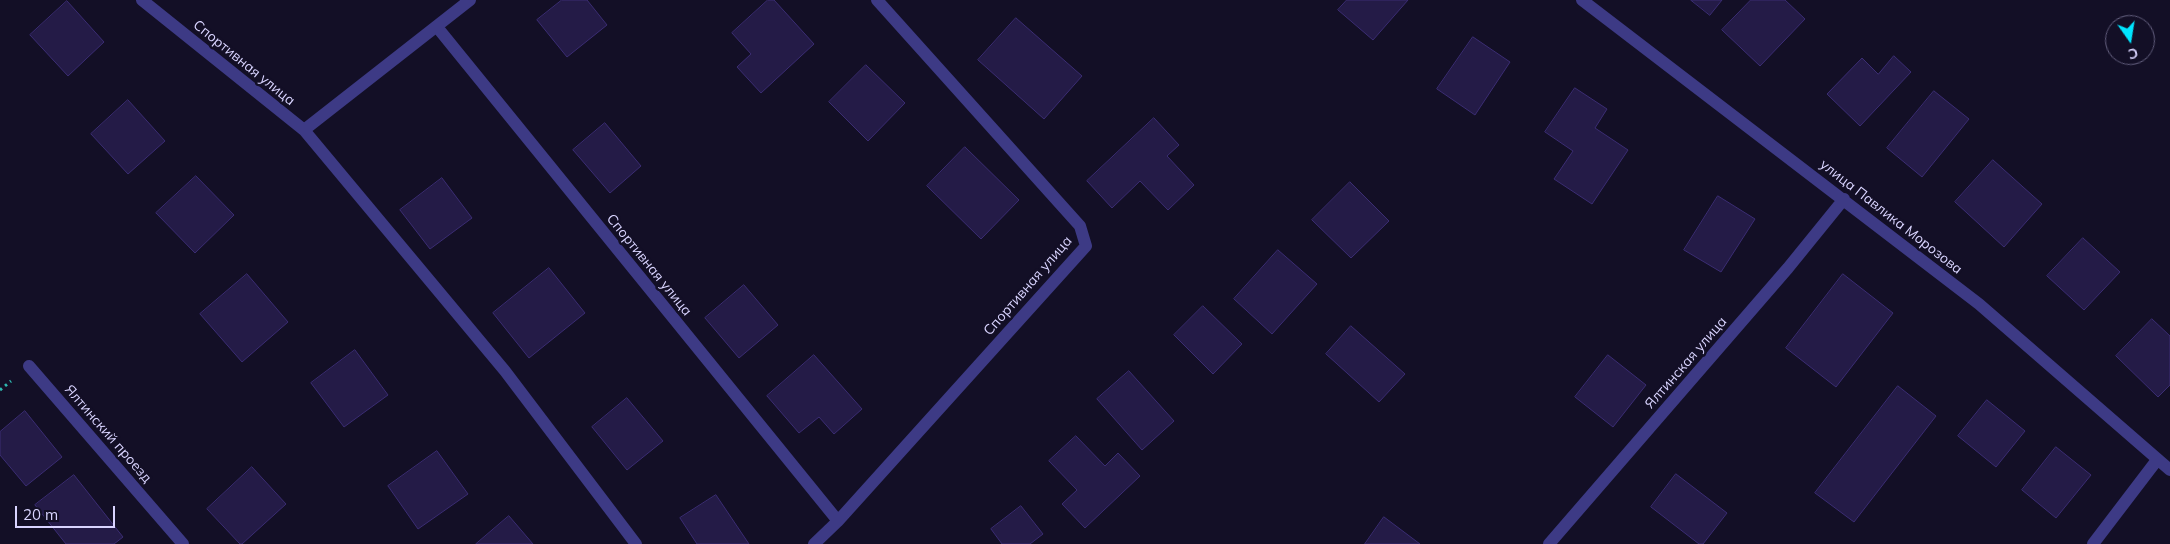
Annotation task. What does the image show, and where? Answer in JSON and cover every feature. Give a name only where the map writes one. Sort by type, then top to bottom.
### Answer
[{"type":"street","name":"Спортивная улица","points":[[142,0],[304,130],[505,371],[636,544]]},
{"type":"street","points":[[304,130],[470,0]]},
{"type":"street","name":"Спортивная улица","points":[[814,544],[838,521],[1086,246],[1080,226],[877,0]]},
{"type":"street","name":"улица Павлика Морозова","points":[[1582,0],[1979,304],[2170,470]]},
{"type":"street","name":"Спортивная улица","points":[[437,27],[838,521]]},
{"type":"street","name":"Ялтинская улица","points":[[1550,544],[1788,268],[1844,199]]},
{"type":"street","name":"Ялтинский проезд","points":[[29,366],[183,544]]},
{"type":"street","points":[[2093,544],[2157,460]]},
{"type":"building","points":[[562,0],[587,0],[607,25],[567,57],[537,20]]},
{"type":"building","points":[[768,0],[774,0],[814,44],[761,93],[737,67],[751,54],[732,33]]},
{"type":"building","points":[[1347,0],[1408,0],[1373,40],[1338,10]]},
{"type":"building","points":[[1691,0],[1722,0],[1710,15]]},
{"type":"building","points":[[1751,0],[1785,0],[1805,19],[1760,66],[1722,30]]},
{"type":"building","points":[[67,1],[104,42],[68,76],[30,35]]},
{"type":"building","points":[[1016,18],[1082,76],[1044,119],[978,60]]},
{"type":"building","points":[[1473,37],[1510,62],[1475,115],[1437,89]]},
{"type":"building","points":[[1894,56],[1911,72],[1860,126],[1827,94],[1862,58],[1878,74]]},
{"type":"building","points":[[866,65],[905,103],[868,141],[829,102]]},
{"type":"building","points":[[1575,88],[1607,109],[1595,128],[1628,150],[1592,204],[1554,179],[1573,151],[1545,132]]},
{"type":"building","points":[[1934,91],[1969,119],[1922,177],[1887,148]]},
{"type":"building","points":[[128,100],[165,141],[128,174],[91,134]]},
{"type":"building","points":[[1154,118],[1179,145],[1167,156],[1194,185],[1168,210],[1140,181],[1112,208],[1087,181]]},
{"type":"building","points":[[605,123],[641,166],[610,193],[573,150]]},
{"type":"building","points":[[965,147],[1019,200],[981,239],[927,186]]},
{"type":"building","points":[[1993,160],[2042,204],[2004,247],[1955,202]]},
{"type":"building","points":[[196,176],[234,215],[195,253],[156,213]]},
{"type":"building","points":[[442,178],[472,218],[430,249],[400,210]]},
{"type":"building","points":[[1350,182],[1389,221],[1351,258],[1312,220]]},
{"type":"building","points":[[1718,196],[1755,219],[1721,272],[1684,250]]},
{"type":"building","points":[[2083,238],[2120,272],[2084,310],[2047,276]]},
{"type":"building","points":[[1278,250],[1317,284],[1272,334],[1234,299]]},
{"type":"building","points":[[549,268],[585,313],[529,358],[493,313]]},
{"type":"building","points":[[247,274],[288,322],[242,362],[200,314]]},
{"type":"building","points":[[1843,274],[1893,313],[1836,387],[1786,348]]},
{"type":"building","points":[[744,285],[778,325],[739,358],[705,318]]},
{"type":"building","points":[[1203,306],[1242,344],[1213,374],[1174,335]]},
{"type":"building","points":[[2152,319],[2170,336],[2170,385],[2158,397],[2116,356]]},
{"type":"building","points":[[1351,326],[1405,374],[1379,402],[1326,354]]},
{"type":"building","points":[[355,350],[388,395],[344,427],[311,383]]},
{"type":"building","points":[[814,355],[862,409],[834,434],[819,417],[799,433],[767,396]]},
{"type":"building","points":[[1608,355],[1646,385],[1613,427],[1575,397]]},
{"type":"building","points":[[1129,371],[1174,421],[1142,450],[1097,399]]},
{"type":"building","points":[[1898,386],[1936,416],[1854,522],[1815,493]]},
{"type":"building","points":[[627,398],[663,441],[627,470],[592,427]]},
{"type":"building","points":[[1987,400],[2025,431],[1996,467],[1958,436]]},
{"type":"building","points":[[25,411],[62,457],[26,486],[0,455],[0,432]]},
{"type":"building","points":[[1076,436],[1105,466],[1118,453],[1140,476],[1085,528],[1062,504],[1077,490],[1049,461]]},
{"type":"building","points":[[2056,447],[2091,475],[2056,518],[2022,490]]},
{"type":"building","points":[[437,451],[468,494],[418,529],[388,486]]},
{"type":"building","points":[[252,467],[286,504],[240,544],[207,509]]},
{"type":"building","points":[[1676,474],[1727,513],[1703,544],[1699,544],[1651,507]]},
{"type":"building","points":[[74,475],[123,537],[114,544],[66,544],[35,505]]},
{"type":"building","points":[[716,495],[749,544],[697,544],[680,518]]},
{"type":"building","points":[[1021,506],[1043,534],[1030,544],[1002,544],[991,529]]},
{"type":"building","points":[[509,516],[533,544],[476,544]]},
{"type":"building","points":[[1384,517],[1420,544],[1365,544]]}]
